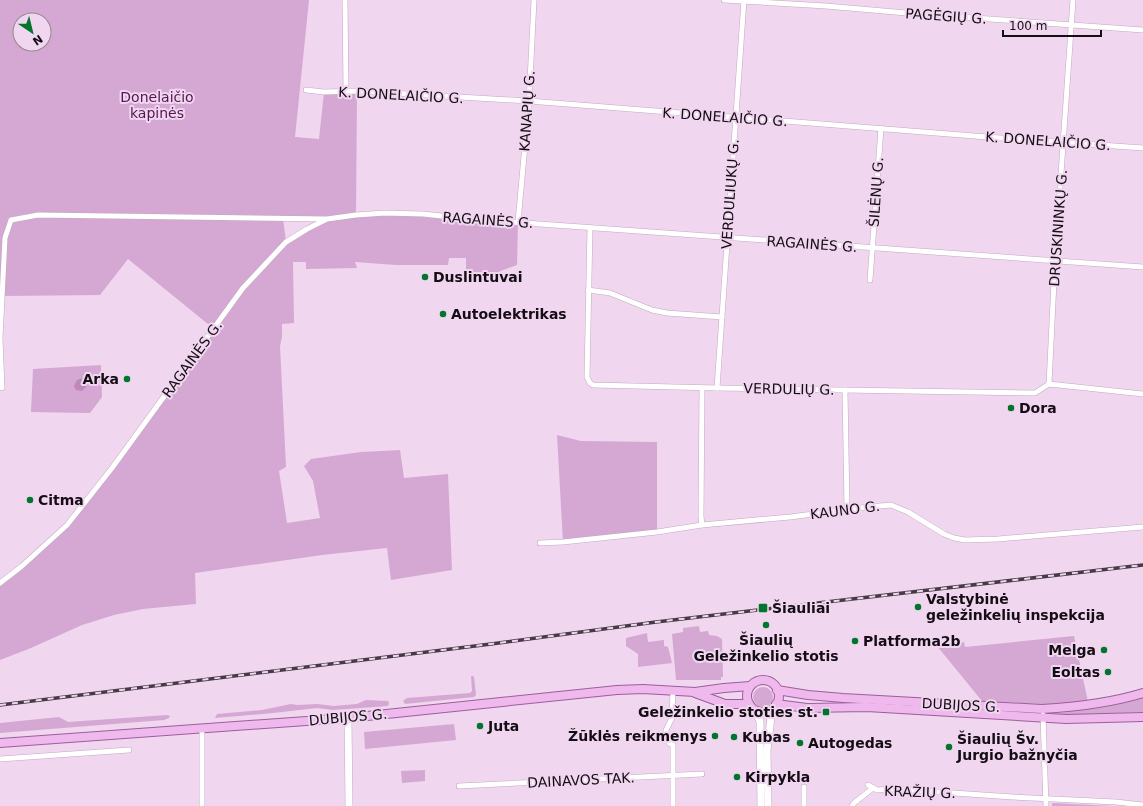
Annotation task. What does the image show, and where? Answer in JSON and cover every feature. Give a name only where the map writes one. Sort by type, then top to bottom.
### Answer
[{"type":"main road","points":[[761,806],[760,721],[752,707],[747,693],[750,686],[756,682],[767,681],[773,684],[779,697],[774,707],[767,752],[768,806]]},
{"type":"main road","name":"DUBIJOS G.","points":[[0,743],[348,718],[602,692],[643,689],[695,692],[750,686]]},
{"type":"main road","name":"DUBIJOS G.","points":[[777,690],[808,695],[843,698],[1042,709],[1071,708],[1107,703],[1143,693]]},
{"type":"main road","name":"DUBIJOS G.","points":[[695,692],[725,704],[752,707]]},
{"type":"main road","points":[[752,707],[763,712],[774,707]]},
{"type":"main road","name":"DUBIJOS G.","points":[[774,707],[867,707],[1066,719],[1143,717]]},
{"type":"main road","points":[[348,718],[349,806]]},
{"type":"street","points":[[345,0],[346,91]]},
{"type":"street","name":"KANAPIŲ G.","points":[[518,222],[528,101],[534,0]]},
{"type":"street","name":"PAGĖGIŲ G.","points":[[724,0],[826,6],[1143,30]]},
{"type":"street","name":"DRUSKININKŲ G.","points":[[1049,384],[1055,261],[1073,0]]},
{"type":"street","name":"VERDULIUKŲ G.","points":[[717,388],[744,1]]},
{"type":"street","name":"K. DONELAIČIO G.","points":[[306,90],[324,92],[357,91],[528,101],[1143,148]]},
{"type":"street","name":"ŠILĖNŲ G.","points":[[870,280],[881,128]]},
{"type":"street","name":"RAGAINĖS G.","points":[[0,583],[22,566],[67,525],[112,468],[243,288],[286,242],[327,219],[384,213],[423,214],[590,228],[1143,267]]},
{"type":"street","points":[[2,388],[0,338],[5,238],[11,220],[38,215],[327,219]]},
{"type":"street","name":"VERDULIŲ G.","points":[[590,228],[587,377],[593,385],[1035,393],[1049,384]]},
{"type":"street","points":[[588,290],[610,293],[652,310],[667,314],[722,316]]},
{"type":"street","points":[[1049,384],[1143,394]]},
{"type":"street","points":[[702,388],[702,525]]},
{"type":"street","points":[[845,390],[847,509]]},
{"type":"street","name":"KAUNO G.","points":[[540,542],[571,541],[657,532],[702,525],[891,505],[908,512],[944,534],[965,540],[998,539],[1143,527]]},
{"type":"street","points":[[673,690],[672,718],[666,730],[667,739],[672,745],[673,806]]},
{"type":"street","points":[[1042,709],[1046,806]]},
{"type":"street","points":[[202,729],[202,806]]},
{"type":"street","points":[[0,759],[129,750]]},
{"type":"street","name":"DAINAVOS TAK.","points":[[459,786],[702,774]]},
{"type":"street","name":"KRAŽIŲ G.","points":[[852,806],[871,786],[877,790],[894,789],[1116,802],[1143,805]]},
{"type":"street","points":[[804,787],[804,806]]},
{"type":"green space","name":"Donelaičio kapinės","points":[[0,0],[309,0],[295,137],[319,139],[324,92],[357,91],[356,215],[385,213],[518,222],[517,265],[498,272],[466,272],[466,258],[449,258],[448,265],[396,265],[355,262],[357,268],[306,269],[306,262],[293,262],[294,323],[282,324],[280,346],[286,467],[279,471],[287,523],[320,518],[313,481],[304,466],[311,459],[361,452],[400,450],[404,478],[448,474],[452,570],[391,580],[387,548],[322,555],[195,573],[196,604],[143,609],[114,615],[82,625],[0,660],[0,583],[67,525],[214,329],[128,259],[100,295],[0,296]],"holes":[[[283,219],[326,219],[286,241]]]},
{"type":"green space","points":[[101,365],[102,397],[90,413],[31,412],[33,369]]},
{"type":"green space","points":[[557,435],[581,441],[657,442],[657,532],[563,542]]},
{"type":"green space","points":[[699,626],[700,632],[708,631],[709,635],[717,636],[722,639],[723,677],[721,677],[721,680],[676,680],[672,634],[683,632],[683,628]]},
{"type":"green space","points":[[647,633],[648,642],[664,640],[664,646],[668,647],[672,663],[638,667],[638,654],[626,646],[626,638]]},
{"type":"green space","points":[[1074,636],[1088,702],[1060,705],[982,701],[937,646],[964,642],[965,647]]},
{"type":"green space","points":[[471,676],[474,677],[476,695],[474,697],[405,704],[403,701],[407,698],[470,693],[472,691]]},
{"type":"green space","points":[[763,687],[770,690],[773,697],[770,704],[763,707],[756,704],[753,697],[756,690]]},
{"type":"green space","points":[[1143,696],[1143,712],[1053,714],[1117,704]]},
{"type":"green space","points":[[366,700],[388,701],[389,703],[388,706],[333,710],[317,708],[215,718],[217,714],[262,710],[291,704],[317,704],[334,706],[357,704]]},
{"type":"green space","points":[[170,716],[169,718],[164,720],[0,733],[0,723],[59,717],[68,722]]},
{"type":"green space","points":[[454,724],[456,740],[365,749],[364,732]]},
{"type":"green space","points":[[425,770],[425,781],[402,783],[401,771]]},
{"type":"green space","points":[[1052,803],[1112,806],[1052,806]]},
{"type":"shaded area","points":[[86,377],[88,381],[86,387],[82,391],[76,390],[74,386],[77,380]]},
{"type":"railway","points":[[0,705],[656,622],[1143,565]]},
{"type":"place","name":"Duslintuvai","points":[[425,277]]},
{"type":"place","name":"Autoelektrikas","points":[[443,314]]},
{"type":"place","name":"Arka","points":[[127,379]]},
{"type":"place","name":"Dora","points":[[1011,408]]},
{"type":"place","name":"Citma","points":[[30,500]]},
{"type":"place","name":"Valstybinė geležinkelių inspekcija","points":[[918,607]]},
{"type":"place","name":"Šiauliai","points":[[763,608]]},
{"type":"place","name":"Šiaulių Geležinkelio stotis","points":[[766,625]]},
{"type":"place","name":"Platforma2b","points":[[855,641]]},
{"type":"place","name":"Melga","points":[[1104,650]]},
{"type":"place","name":"Eoltas","points":[[1108,672]]},
{"type":"place","name":"Geležinkelio stoties st.","points":[[826,712]]},
{"type":"place","name":"Juta","points":[[480,726]]},
{"type":"place","name":"Žūklės reikmenys","points":[[715,736]]},
{"type":"place","name":"Kubas","points":[[734,737]]},
{"type":"place","name":"Autogedas","points":[[800,743]]},
{"type":"place","name":"Šiaulių Šv. Jurgio bažnyčia","points":[[949,747]]},
{"type":"place","name":"Kirpykla","points":[[737,777]]}]
